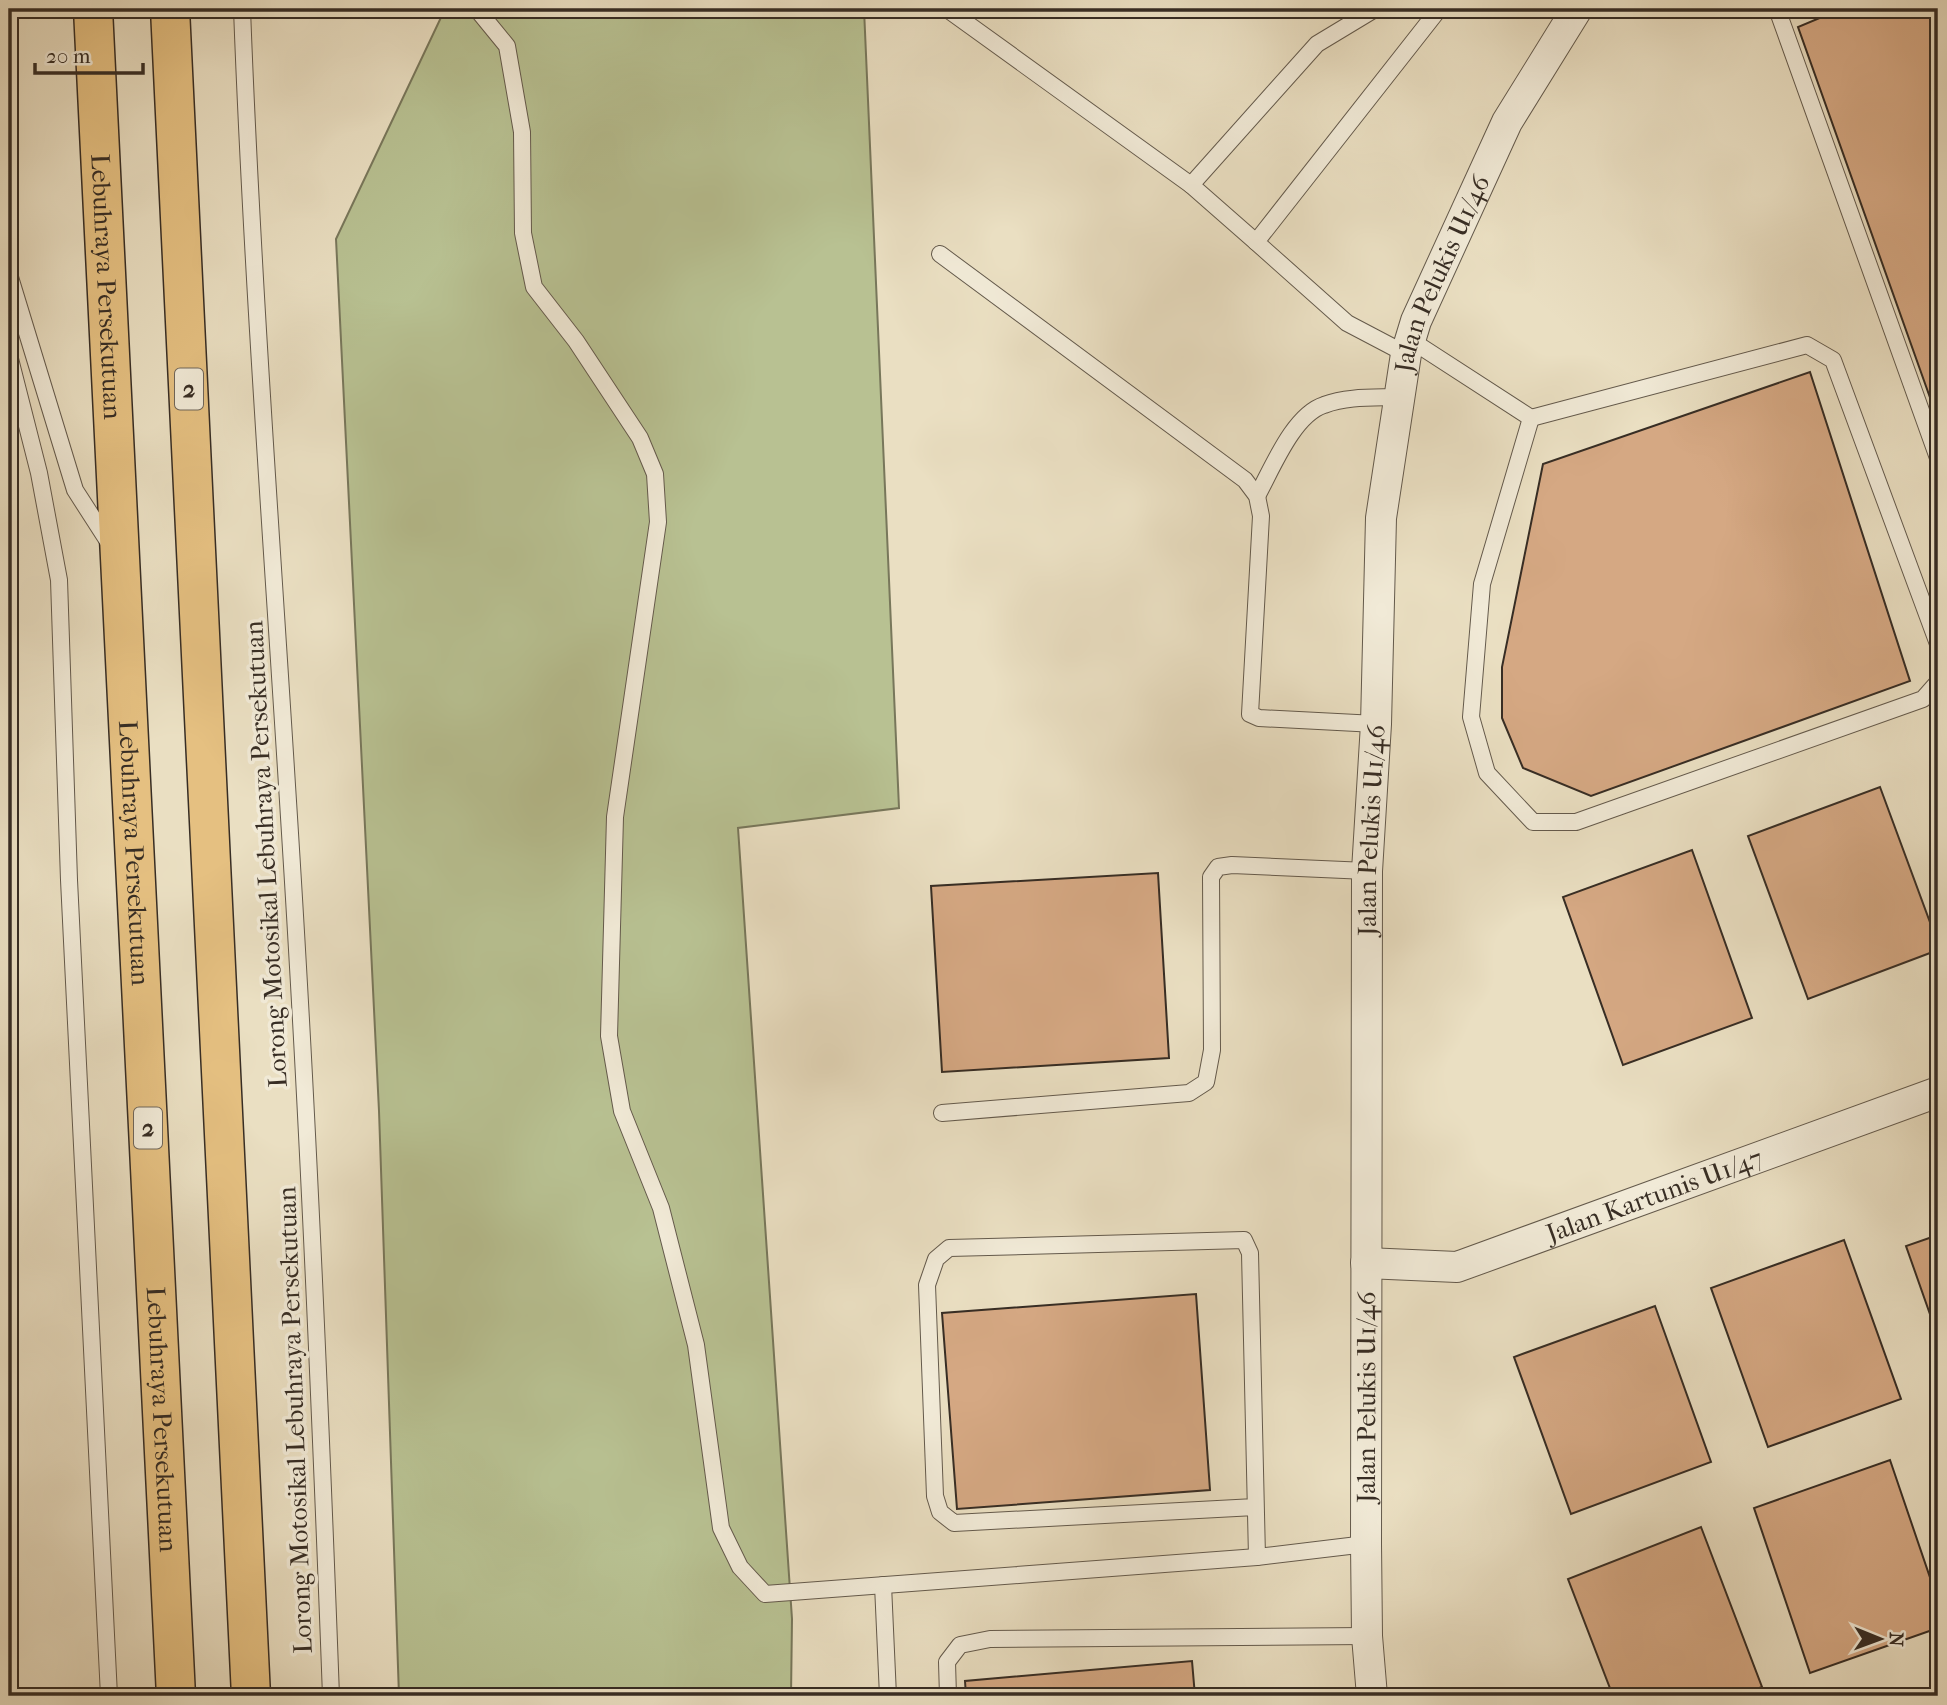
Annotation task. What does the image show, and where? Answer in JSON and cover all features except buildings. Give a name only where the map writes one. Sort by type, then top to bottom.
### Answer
[{"type":"highway","name":"Lebuhraya Persekutuan","points":[[93,9],[176,1696]]},
{"type":"highway","name":"2","points":[[170,9],[251,1696]]},
{"type":"street","name":"Jalan Pelukis U1/46","points":[[1372,1696],[1367,1636],[1366,1544],[1367,871],[1376,724],[1381,518],[1407,347],[1507,122],[1577,9]]},
{"type":"street","name":"Jalan Kartunis U1/47","points":[[1366,1263],[1457,1267],[1938,1092]]},
{"type":"lane","name":"Lorong Motosikal Lebuhraya Persekutuan","points":[[242,9],[260,360],[301,1021],[320,1390],[331,1696]]},
{"type":"lane","points":[[947,9],[1191,185],[1347,323],[1407,347],[1531,418],[1807,345],[1833,360],[1938,644]]},
{"type":"lane","points":[[1191,185],[1317,44],[1375,9]]},
{"type":"lane","points":[[1256,243],[1439,9]]},
{"type":"lane","points":[[1777,9],[1938,458]]},
{"type":"lane","points":[[480,13],[508,46],[522,132],[523,233],[534,287],[576,341],[640,438],[655,474],[658,522],[615,817],[609,1036],[622,1111],[661,1208],[696,1345],[721,1528],[740,1567],[765,1594],[1257,1557],[1366,1544]]},
{"type":"lane","points":[[940,254],[1245,480],[1257,496],[1261,516],[1250,714],[1259,718],[1376,724]]},
{"type":"lane","points":[[9,274],[75,490],[120,560]]},
{"type":"lane","points":[[9,355],[39,473],[60,580],[69,880],[109,1696]]},
{"type":"lane","points":[[1257,496],[1297,425],[1321,405],[1349,399],[1400,397]]},
{"type":"lane","points":[[1531,418],[1482,584],[1471,717],[1487,773],[1533,822],[1576,822],[1923,699],[1938,682]]},
{"type":"lane","points":[[942,1113],[1189,1093],[1206,1082],[1212,1051],[1211,877],[1218,867],[1232,865],[1367,871]]},
{"type":"lane","points":[[1255,1507],[954,1522],[940,1512],[935,1496],[927,1285],[936,1259],[949,1248],[1244,1240],[1250,1253],[1257,1557]]},
{"type":"lane","points":[[883,1585],[888,1696]]},
{"type":"lane","points":[[948,1696],[947,1662],[960,1645],[990,1639],[1367,1636]]},
{"type":"green space","points":[[445,9],[864,9],[899,808],[738,828],[792,1619],[791,1696],[399,1696],[379,1111],[336,239]]}]
